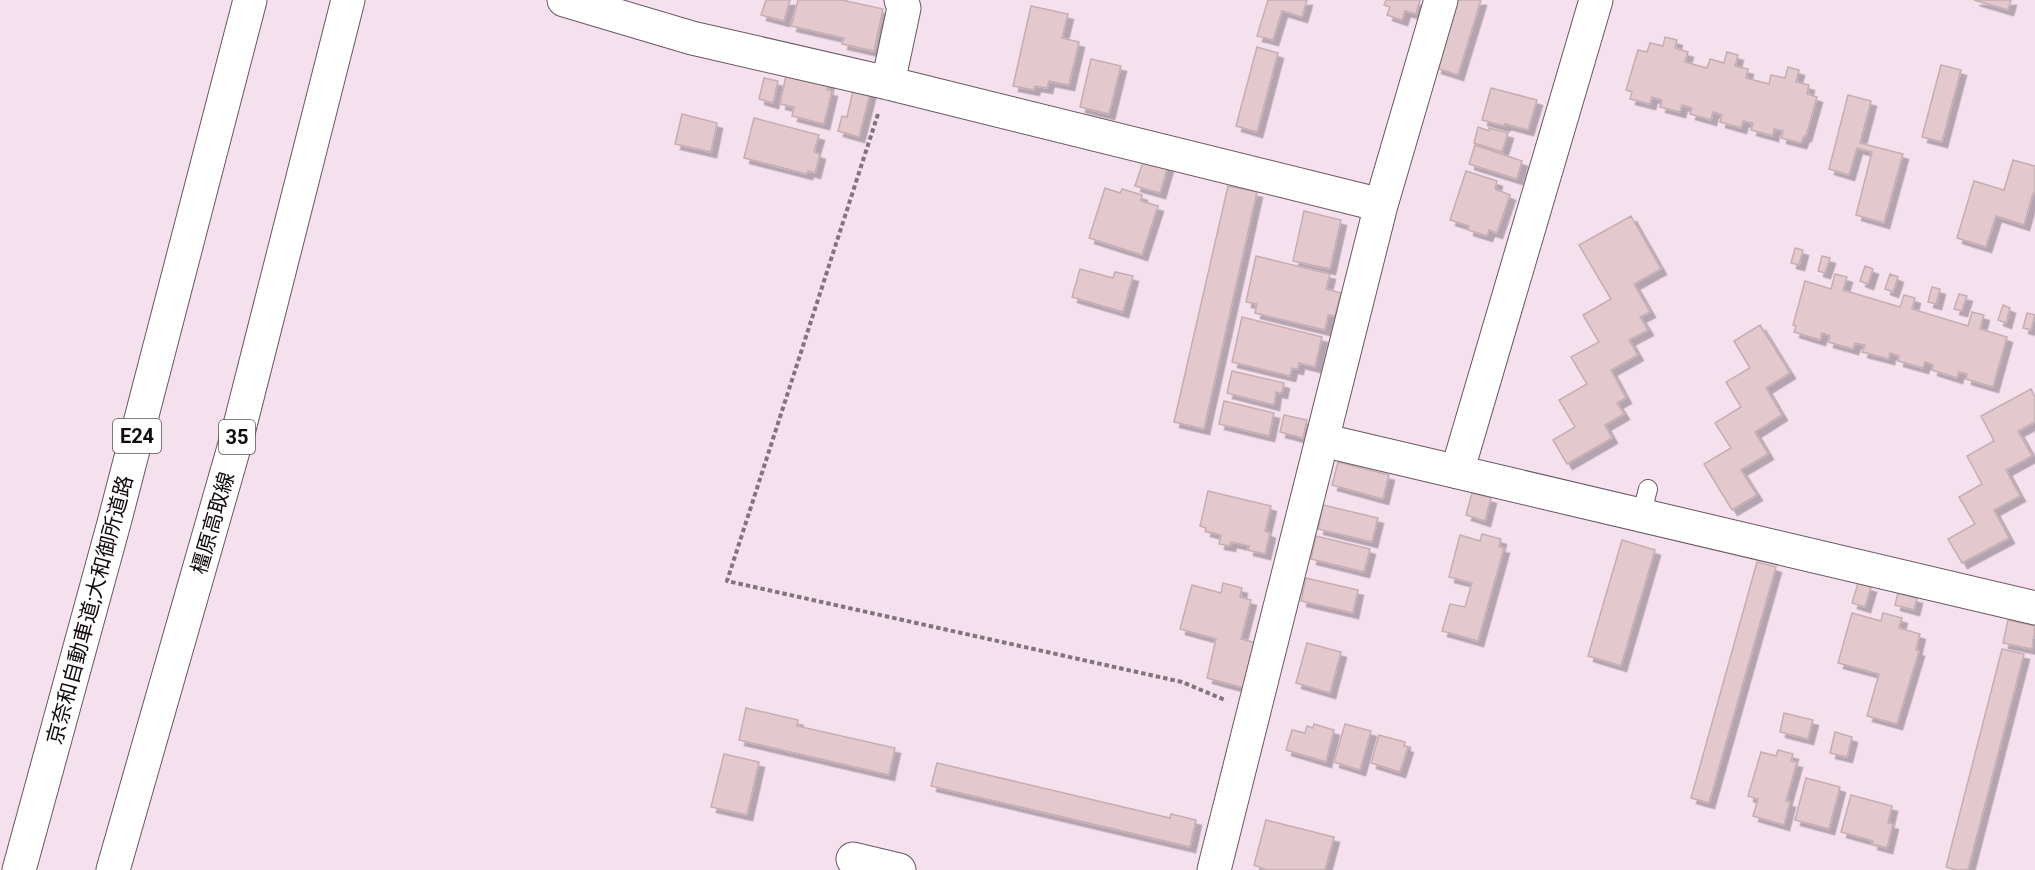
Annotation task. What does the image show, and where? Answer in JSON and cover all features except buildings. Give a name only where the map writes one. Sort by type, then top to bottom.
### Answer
[{"type":"main road","name":"京奈和自動車道;大和御所道路","points":[[19,870],[114,523],[250,0]]},
{"type":"main road","name":"橿原高取線","points":[[113,870],[237,437],[348,0]]},
{"type":"main road","points":[[564,0],[692,38],[888,82],[1381,206]]},
{"type":"main road","points":[[888,82],[904,8],[901,0]]},
{"type":"main road","points":[[1214,870],[1381,206],[1441,0]]},
{"type":"main road","points":[[1457,472],[1596,0]]},
{"type":"main road","points":[[1322,440],[1457,472],[1645,502],[2035,608]]},
{"type":"main road","points":[[853,859],[899,870]]},
{"type":"path","points":[[888,82],[728,581],[1182,681],[1254,712]]}]
